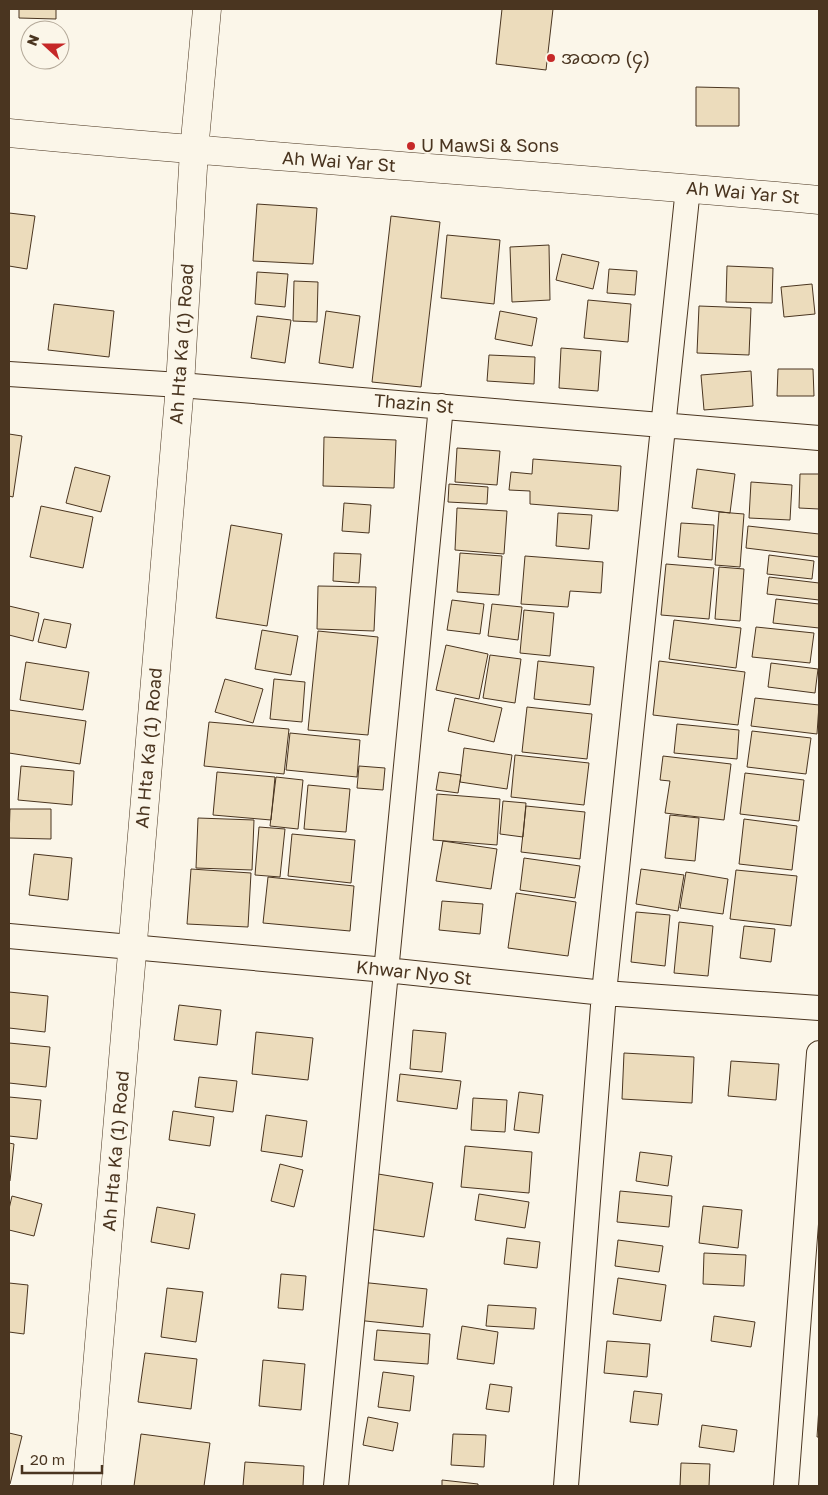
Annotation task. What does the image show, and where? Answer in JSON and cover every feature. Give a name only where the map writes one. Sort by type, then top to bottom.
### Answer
[{"type":"street","name":"Ah Hta Ka (1) Road","points":[[87,1486],[180,385],[194,150],[207,9]]},
{"type":"street","name":"Ah Wai Yar St","points":[[9,133],[194,150],[688,188],[819,200]]},
{"type":"street","points":[[566,1486],[604,993],[688,188]]},
{"type":"street","name":"Thazin St","points":[[9,374],[180,385],[819,438]]},
{"type":"street","points":[[336,1486],[441,406]]},
{"type":"street","name":"Khwar Nyo St","points":[[9,936],[386,970],[604,993],[819,1008]]},
{"type":"street","points":[[786,1486],[819,1053]]},
{"type":"building","points":[[19,9],[56,9],[56,19],[19,18]]},
{"type":"building","points":[[502,9],[553,9],[546,70],[496,64]]},
{"type":"building","points":[[696,87],[739,88],[739,126],[696,126]]},
{"type":"building","points":[[257,204],[317,208],[313,264],[253,261]]},
{"type":"building","points":[[9,213],[35,216],[27,269],[9,266]]},
{"type":"building","points":[[391,216],[440,222],[421,387],[372,382]]},
{"type":"building","points":[[447,235],[500,240],[494,304],[441,298]]},
{"type":"building","points":[[549,245],[550,300],[512,302],[510,247]]},
{"type":"building","points":[[562,254],[599,262],[593,289],[556,280]]},
{"type":"building","points":[[727,266],[773,268],[772,303],[726,302]]},
{"type":"building","points":[[609,269],[637,271],[635,295],[607,293]]},
{"type":"building","points":[[257,272],[288,274],[285,307],[255,304]]},
{"type":"building","points":[[294,281],[318,282],[317,322],[293,321]]},
{"type":"building","points":[[812,284],[815,314],[784,317],[781,287]]},
{"type":"building","points":[[588,300],[631,304],[628,342],[584,338]]},
{"type":"building","points":[[54,304],[114,311],[109,357],[48,350]]},
{"type":"building","points":[[699,306],[751,308],[749,355],[697,353]]},
{"type":"building","points":[[326,311],[360,316],[353,368],[319,363]]},
{"type":"building","points":[[500,311],[537,318],[532,346],[495,339]]},
{"type":"building","points":[[257,316],[291,320],[285,363],[251,358]]},
{"type":"building","points":[[561,348],[601,351],[598,391],[559,388]]},
{"type":"building","points":[[489,355],[535,357],[534,384],[487,381]]},
{"type":"building","points":[[778,369],[813,369],[814,396],[777,396]]},
{"type":"building","points":[[751,371],[753,406],[704,410],[701,375]]},
{"type":"building","points":[[9,434],[22,436],[13,497],[9,496]]},
{"type":"building","points":[[324,437],[396,440],[394,488],[323,486]]},
{"type":"building","points":[[457,448],[500,451],[497,485],[455,482]]},
{"type":"building","points":[[533,459],[621,466],[618,511],[530,504],[530,491],[509,490],[511,472],[532,474]]},
{"type":"building","points":[[75,467],[110,476],[101,512],[66,503]]},
{"type":"building","points":[[697,469],[735,474],[730,513],[692,508]]},
{"type":"building","points":[[800,474],[819,474],[819,509],[799,508]]},
{"type":"building","points":[[751,482],[792,485],[790,520],[749,518]]},
{"type":"building","points":[[449,484],[488,487],[487,504],[448,502]]},
{"type":"building","points":[[344,503],[371,505],[369,533],[342,531]]},
{"type":"building","points":[[41,506],[93,517],[83,568],[30,557]]},
{"type":"building","points":[[457,508],[507,511],[504,554],[455,550]]},
{"type":"building","points":[[719,512],[744,514],[740,567],[715,565]]},
{"type":"building","points":[[558,513],[592,515],[589,549],[556,546]]},
{"type":"building","points":[[681,523],[714,525],[712,560],[678,557]]},
{"type":"building","points":[[231,525],[282,534],[267,626],[216,618]]},
{"type":"building","points":[[748,526],[819,534],[819,557],[746,548]]},
{"type":"building","points":[[334,553],[361,554],[359,583],[333,581]]},
{"type":"building","points":[[460,553],[502,556],[499,595],[457,592]]},
{"type":"building","points":[[769,555],[814,561],[812,579],[767,574]]},
{"type":"building","points":[[525,556],[603,562],[601,593],[570,591],[568,607],[521,604]]},
{"type":"building","points":[[666,564],[714,568],[709,619],[661,615]]},
{"type":"building","points":[[719,567],[744,569],[740,621],[715,619]]},
{"type":"building","points":[[769,577],[819,583],[819,600],[767,594]]},
{"type":"building","points":[[318,586],[376,587],[374,631],[317,629]]},
{"type":"building","points":[[776,599],[819,604],[819,628],[773,623]]},
{"type":"building","points":[[452,600],[484,604],[480,634],[447,630]]},
{"type":"building","points":[[492,604],[522,607],[518,640],[488,636]]},
{"type":"building","points":[[9,606],[39,613],[33,641],[9,635]]},
{"type":"building","points":[[524,610],[554,613],[550,656],[520,653]]},
{"type":"building","points":[[44,619],[71,624],[66,648],[38,642]]},
{"type":"building","points":[[674,620],[741,628],[736,668],[669,659]]},
{"type":"building","points":[[756,627],[814,633],[810,663],[752,657]]},
{"type":"building","points":[[262,630],[298,636],[291,675],[255,669]]},
{"type":"building","points":[[318,631],[378,637],[368,735],[308,730]]},
{"type":"building","points":[[446,645],[488,654],[479,699],[436,690]]},
{"type":"building","points":[[490,655],[521,659],[515,703],[483,698]]},
{"type":"building","points":[[538,661],[594,667],[590,705],[534,699]]},
{"type":"building","points":[[659,661],[745,672],[738,725],[653,715]]},
{"type":"building","points":[[26,662],[89,672],[83,710],[20,700]]},
{"type":"building","points":[[771,663],[818,669],[815,693],[768,687]]},
{"type":"building","points":[[225,679],[263,689],[253,723],[215,712]]},
{"type":"building","points":[[274,679],[305,682],[302,722],[270,719]]},
{"type":"building","points":[[455,698],[502,708],[494,742],[448,731]]},
{"type":"building","points":[[755,698],[819,705],[817,734],[751,726]]},
{"type":"building","points":[[527,707],[592,714],[587,759],[522,752]]},
{"type":"building","points":[[9,710],[86,721],[80,764],[9,753]]},
{"type":"building","points":[[209,722],[289,729],[284,774],[204,766]]},
{"type":"building","points":[[677,724],[739,730],[737,759],[674,753]]},
{"type":"building","points":[[752,731],[811,738],[806,774],[747,767]]},
{"type":"building","points":[[290,733],[360,740],[357,777],[286,770]]},
{"type":"building","points":[[464,748],[512,755],[507,789],[460,782]]},
{"type":"building","points":[[515,755],[589,763],[584,805],[511,797]]},
{"type":"building","points":[[663,756],[731,764],[724,820],[665,813],[670,781],[660,780]]},
{"type":"building","points":[[21,766],[74,771],[72,805],[18,800]]},
{"type":"building","points":[[359,766],[385,768],[383,790],[357,788]]},
{"type":"building","points":[[217,772],[275,777],[271,820],[213,815]]},
{"type":"building","points":[[439,772],[461,775],[458,793],[436,790]]},
{"type":"building","points":[[745,773],[804,780],[799,821],[740,814]]},
{"type":"building","points":[[276,777],[303,780],[298,829],[270,826]]},
{"type":"building","points":[[308,785],[350,789],[346,832],[304,829]]},
{"type":"building","points":[[437,794],[500,799],[497,845],[433,840]]},
{"type":"building","points":[[503,801],[526,803],[523,837],[500,834]]},
{"type":"building","points":[[526,806],[585,812],[580,859],[521,852]]},
{"type":"building","points":[[10,809],[51,809],[51,839],[9,838]]},
{"type":"building","points":[[670,815],[699,818],[695,861],[665,858]]},
{"type":"building","points":[[198,818],[254,820],[252,870],[196,868]]},
{"type":"building","points":[[744,819],[797,826],[792,870],[739,864]]},
{"type":"building","points":[[259,827],[285,829],[280,877],[255,875]]},
{"type":"building","points":[[292,834],[355,840],[351,883],[288,876]]},
{"type":"building","points":[[443,841],[497,849],[491,889],[436,881]]},
{"type":"building","points":[[34,854],[72,858],[68,900],[29,895]]},
{"type":"building","points":[[524,858],[580,866],[575,898],[520,890]]},
{"type":"building","points":[[191,869],[251,873],[248,927],[187,924]]},
{"type":"building","points":[[641,869],[684,875],[678,911],[636,904]]},
{"type":"building","points":[[736,870],[797,876],[791,926],[730,919]]},
{"type":"building","points":[[686,872],[728,879],[723,914],[680,908]]},
{"type":"building","points":[[268,877],[354,886],[350,931],[263,923]]},
{"type":"building","points":[[516,893],[576,902],[568,956],[508,948]]},
{"type":"building","points":[[442,901],[483,904],[480,934],[439,930]]},
{"type":"building","points":[[636,912],[670,915],[665,966],[631,962]]},
{"type":"building","points":[[679,922],[713,926],[708,976],[674,973]]},
{"type":"building","points":[[744,926],[775,929],[771,962],[740,958]]},
{"type":"building","points":[[9,992],[48,996],[45,1032],[9,1028]]},
{"type":"building","points":[[179,1005],[221,1010],[217,1045],[174,1040]]},
{"type":"building","points":[[413,1030],[446,1033],[442,1072],[410,1069]]},
{"type":"building","points":[[256,1032],[313,1038],[308,1080],[252,1074]]},
{"type":"building","points":[[9,1043],[50,1047],[46,1087],[9,1083]]},
{"type":"building","points":[[624,1053],[694,1057],[692,1103],[622,1099]]},
{"type":"building","points":[[731,1061],[779,1064],[776,1100],[728,1096]]},
{"type":"building","points":[[400,1074],[461,1081],[457,1109],[397,1101]]},
{"type":"building","points":[[199,1077],[237,1081],[233,1112],[195,1107]]},
{"type":"building","points":[[519,1092],[543,1095],[539,1133],[514,1130]]},
{"type":"building","points":[[9,1097],[41,1100],[37,1139],[9,1136]]},
{"type":"building","points":[[473,1098],[507,1100],[505,1132],[471,1130]]},
{"type":"building","points":[[173,1111],[214,1117],[210,1146],[169,1140]]},
{"type":"building","points":[[266,1115],[307,1121],[302,1157],[261,1151]]},
{"type":"building","points":[[9,1143],[14,1144],[10,1181],[9,1181]]},
{"type":"building","points":[[465,1146],[532,1152],[529,1193],[461,1187]]},
{"type":"building","points":[[640,1152],[672,1156],[668,1186],[636,1181]]},
{"type":"building","points":[[280,1164],[303,1170],[294,1207],[271,1201]]},
{"type":"building","points":[[372,1173],[433,1183],[424,1237],[363,1228]]},
{"type":"building","points":[[620,1191],[672,1196],[669,1227],[617,1222]]},
{"type":"building","points":[[479,1194],[529,1202],[525,1228],[475,1220]]},
{"type":"building","points":[[12,1196],[42,1204],[34,1236],[9,1230],[9,1209]]},
{"type":"building","points":[[703,1206],[742,1210],[738,1248],[699,1243]]},
{"type":"building","points":[[157,1207],[195,1214],[189,1249],[151,1242]]},
{"type":"building","points":[[507,1238],[540,1242],[537,1268],[504,1264]]},
{"type":"building","points":[[618,1240],[663,1246],[659,1272],[615,1266]]},
{"type":"building","points":[[704,1253],[746,1255],[744,1286],[703,1284]]},
{"type":"building","points":[[281,1274],[306,1276],[303,1310],[278,1308]]},
{"type":"building","points":[[618,1278],[666,1285],[661,1321],[613,1314]]},
{"type":"building","points":[[360,1282],[427,1289],[423,1327],[356,1320]]},
{"type":"building","points":[[9,1283],[28,1285],[24,1334],[9,1332]]},
{"type":"building","points":[[167,1288],[203,1292],[196,1342],[161,1337]]},
{"type":"building","points":[[488,1305],[536,1308],[534,1329],[486,1326]]},
{"type":"building","points":[[714,1316],[755,1322],[751,1347],[711,1341]]},
{"type":"building","points":[[462,1326],[498,1332],[494,1364],[457,1359]]},
{"type":"building","points":[[377,1330],[430,1334],[428,1364],[374,1360]]},
{"type":"building","points":[[607,1341],[650,1344],[647,1377],[604,1373]]},
{"type":"building","points":[[145,1353],[197,1359],[191,1409],[138,1402]]},
{"type":"building","points":[[263,1360],[305,1364],[301,1410],[259,1406]]},
{"type":"building","points":[[383,1372],[414,1376],[410,1411],[378,1407]]},
{"type":"building","points":[[490,1384],[512,1387],[509,1412],[486,1409]]},
{"type":"building","points":[[634,1391],[662,1394],[658,1425],[630,1422]]},
{"type":"building","points":[[819,1407],[819,1437],[817,1437]]},
{"type":"building","points":[[368,1417],[398,1423],[393,1451],[363,1445]]},
{"type":"building","points":[[702,1425],[737,1430],[734,1452],[699,1447]]},
{"type":"building","points":[[9,1433],[22,1436],[10,1484],[9,1484]]},
{"type":"building","points":[[141,1434],[210,1443],[204,1486],[134,1486]]},
{"type":"building","points":[[453,1434],[486,1435],[484,1467],[451,1465]]},
{"type":"building","points":[[245,1462],[304,1466],[303,1486],[243,1486]]},
{"type":"building","points":[[681,1463],[710,1464],[709,1486],[680,1486]]},
{"type":"building","points":[[442,1480],[478,1484],[478,1486],[442,1486]]},
{"type":"place","name":"အထက (၄)","points":[[551,58]]},
{"type":"place","name":"U MawSi & Sons","points":[[411,146]]}]
